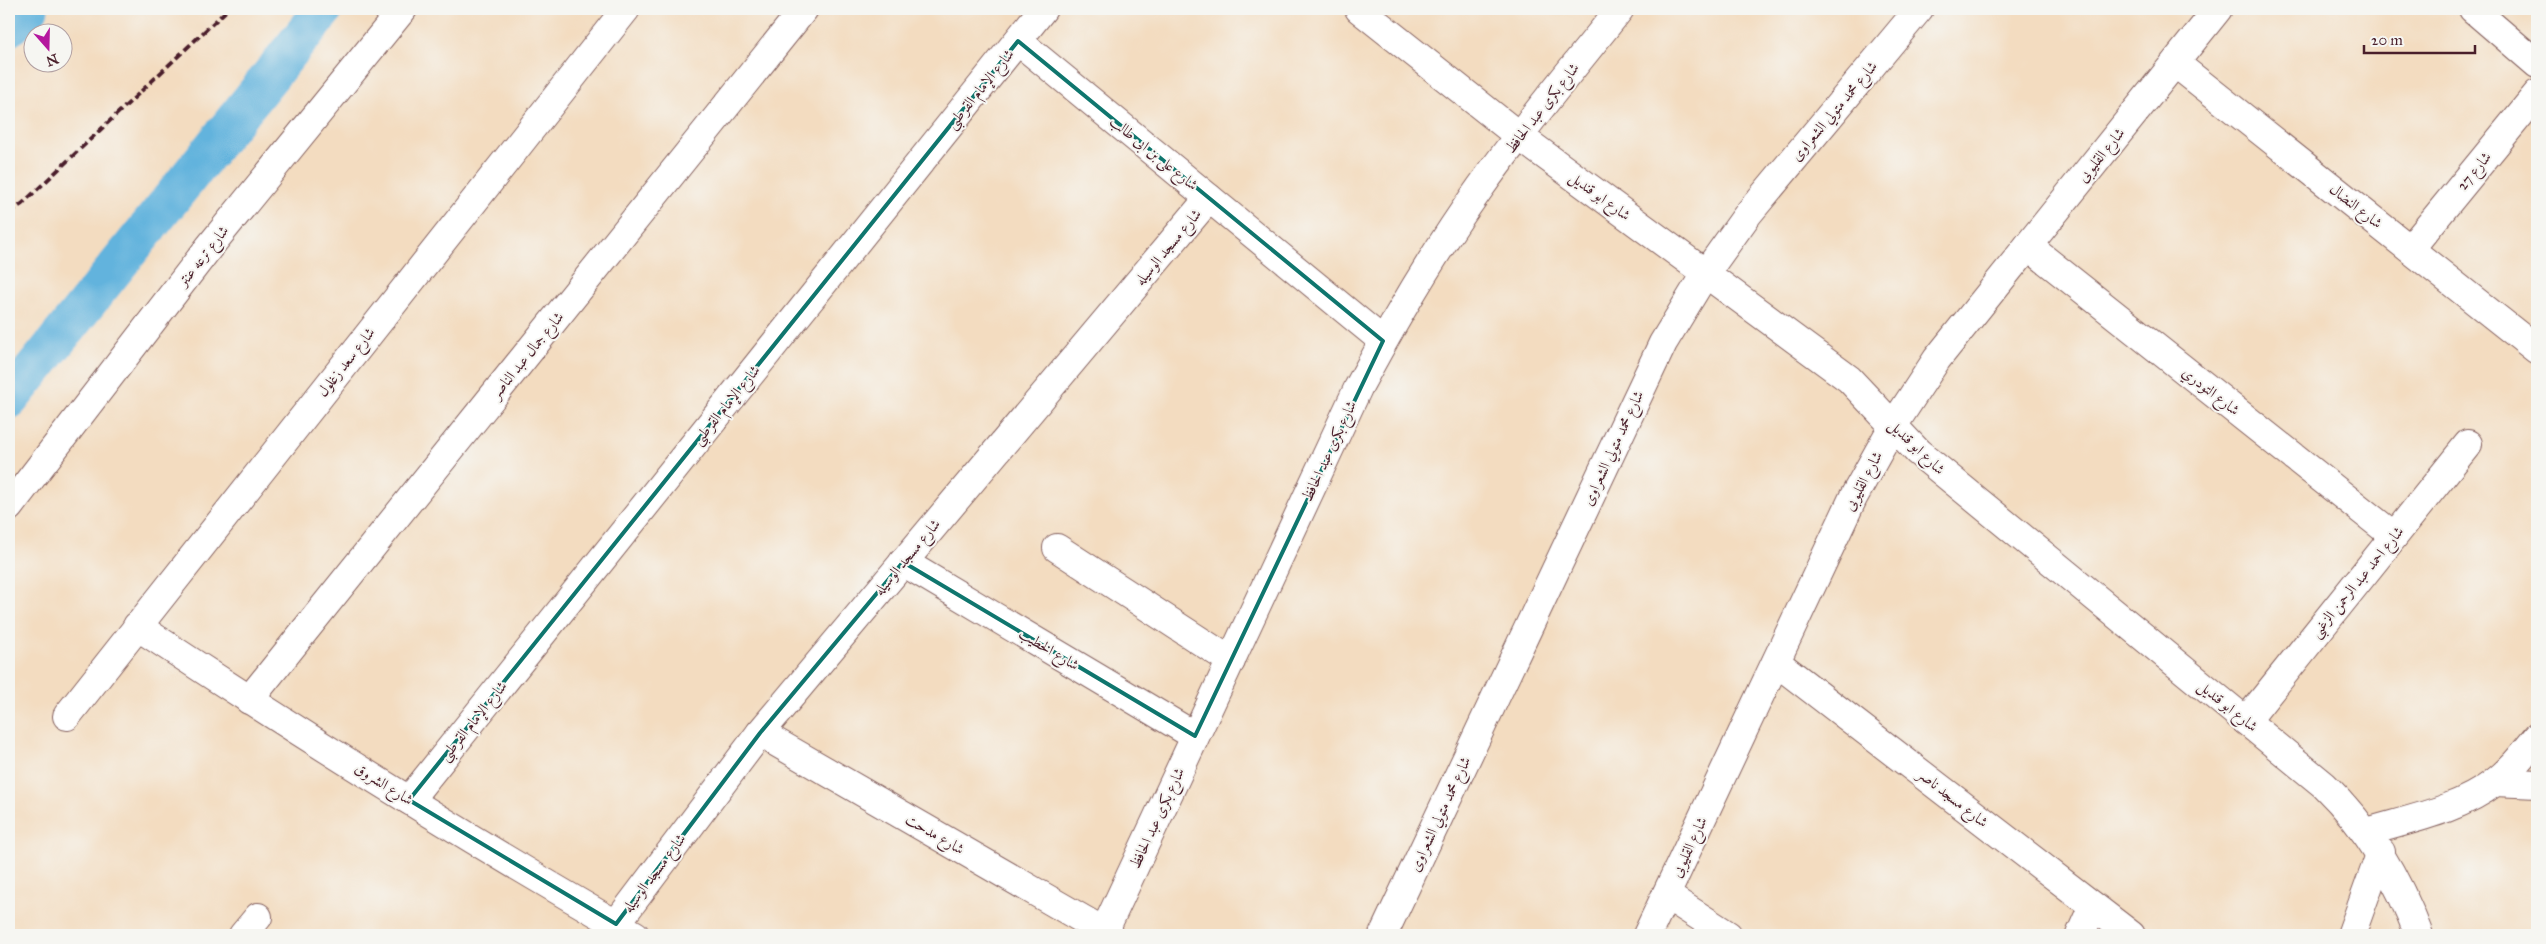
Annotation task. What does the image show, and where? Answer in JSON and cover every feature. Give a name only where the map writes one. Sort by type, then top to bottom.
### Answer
[{"type":"street","name":"شارع ترعه عنتر","points":[[9,507],[210,246],[403,9]]},
{"type":"street","name":"شارع سعد زغلول","points":[[67,716],[626,9]]},
{"type":"street","name":"شارع جمال عبد الناصر","points":[[249,700],[804,9]]},
{"type":"street","name":"شارع الإمام القرطبى","points":[[409,800],[1043,9]]},
{"type":"street","name":"شارع ابو قنديل","points":[[1359,9],[1519,136],[1849,380],[1868,397],[1923,456],[2324,785],[2374,842],[2404,897],[2419,935]]},
{"type":"street","name":"شارع بكرى عبد الحافظ","points":[[1107,934],[1195,736],[1358,388],[1383,341],[1446,237],[1519,136],[1620,9]]},
{"type":"street","name":"شارع محمد متولي الشعراوى","points":[[1383,935],[1662,344],[1706,274],[1748,214],[1919,9]]},
{"type":"street","name":"شارع القليوبى","points":[[1647,935],[1853,498],[1893,426],[1937,359],[2218,9]]},
{"type":"street","points":[[2473,9],[2537,64]]},
{"type":"street","name":"شارع على بن ابى طالب","points":[[1018,41],[1383,341]]},
{"type":"street","name":"شارع النضال","points":[[2175,63],[2537,350]]},
{"type":"street","name":"شارع 27","points":[[2410,248],[2537,94]]},
{"type":"street","name":"شارع مسجد الوسيله","points":[[626,930],[760,733],[1209,198]]},
{"type":"street","name":"شارع التودري","points":[[2028,246],[2394,536]]},
{"type":"street","name":"شارع احمد عبد الرحمن الزغبى","points":[[2246,721],[2468,444]]},
{"type":"street","points":[[1057,548],[1231,662]]},
{"type":"street","name":"شارع الخطيب","points":[[904,562],[1195,736]]},
{"type":"street","name":"شارع الشروق","points":[[137,626],[249,700],[409,800],[626,930]]},
{"type":"street","name":"شارع مسجد ناصر","points":[[1776,662],[2131,935]]},
{"type":"street","name":"شارع مدحت","points":[[760,733],[1107,934]]},
{"type":"street","points":[[2351,935],[2374,842],[2454,806],[2495,782],[2515,764],[2537,737]]},
{"type":"street","points":[[2495,782],[2537,784]]},
{"type":"street","points":[[1666,895],[1728,935]]},
{"type":"street","points":[[2080,935],[2093,906]]},
{"type":"highlighted area","points":[[1018,41],[1383,341],[1195,736],[903,562],[760,733],[616,924],[409,800]]},
{"type":"waterway","points":[[9,27],[29,9]]},
{"type":"waterway","points":[[9,400],[324,9]]},
{"type":"railway","points":[[9,213],[22,204],[228,9]]}]
